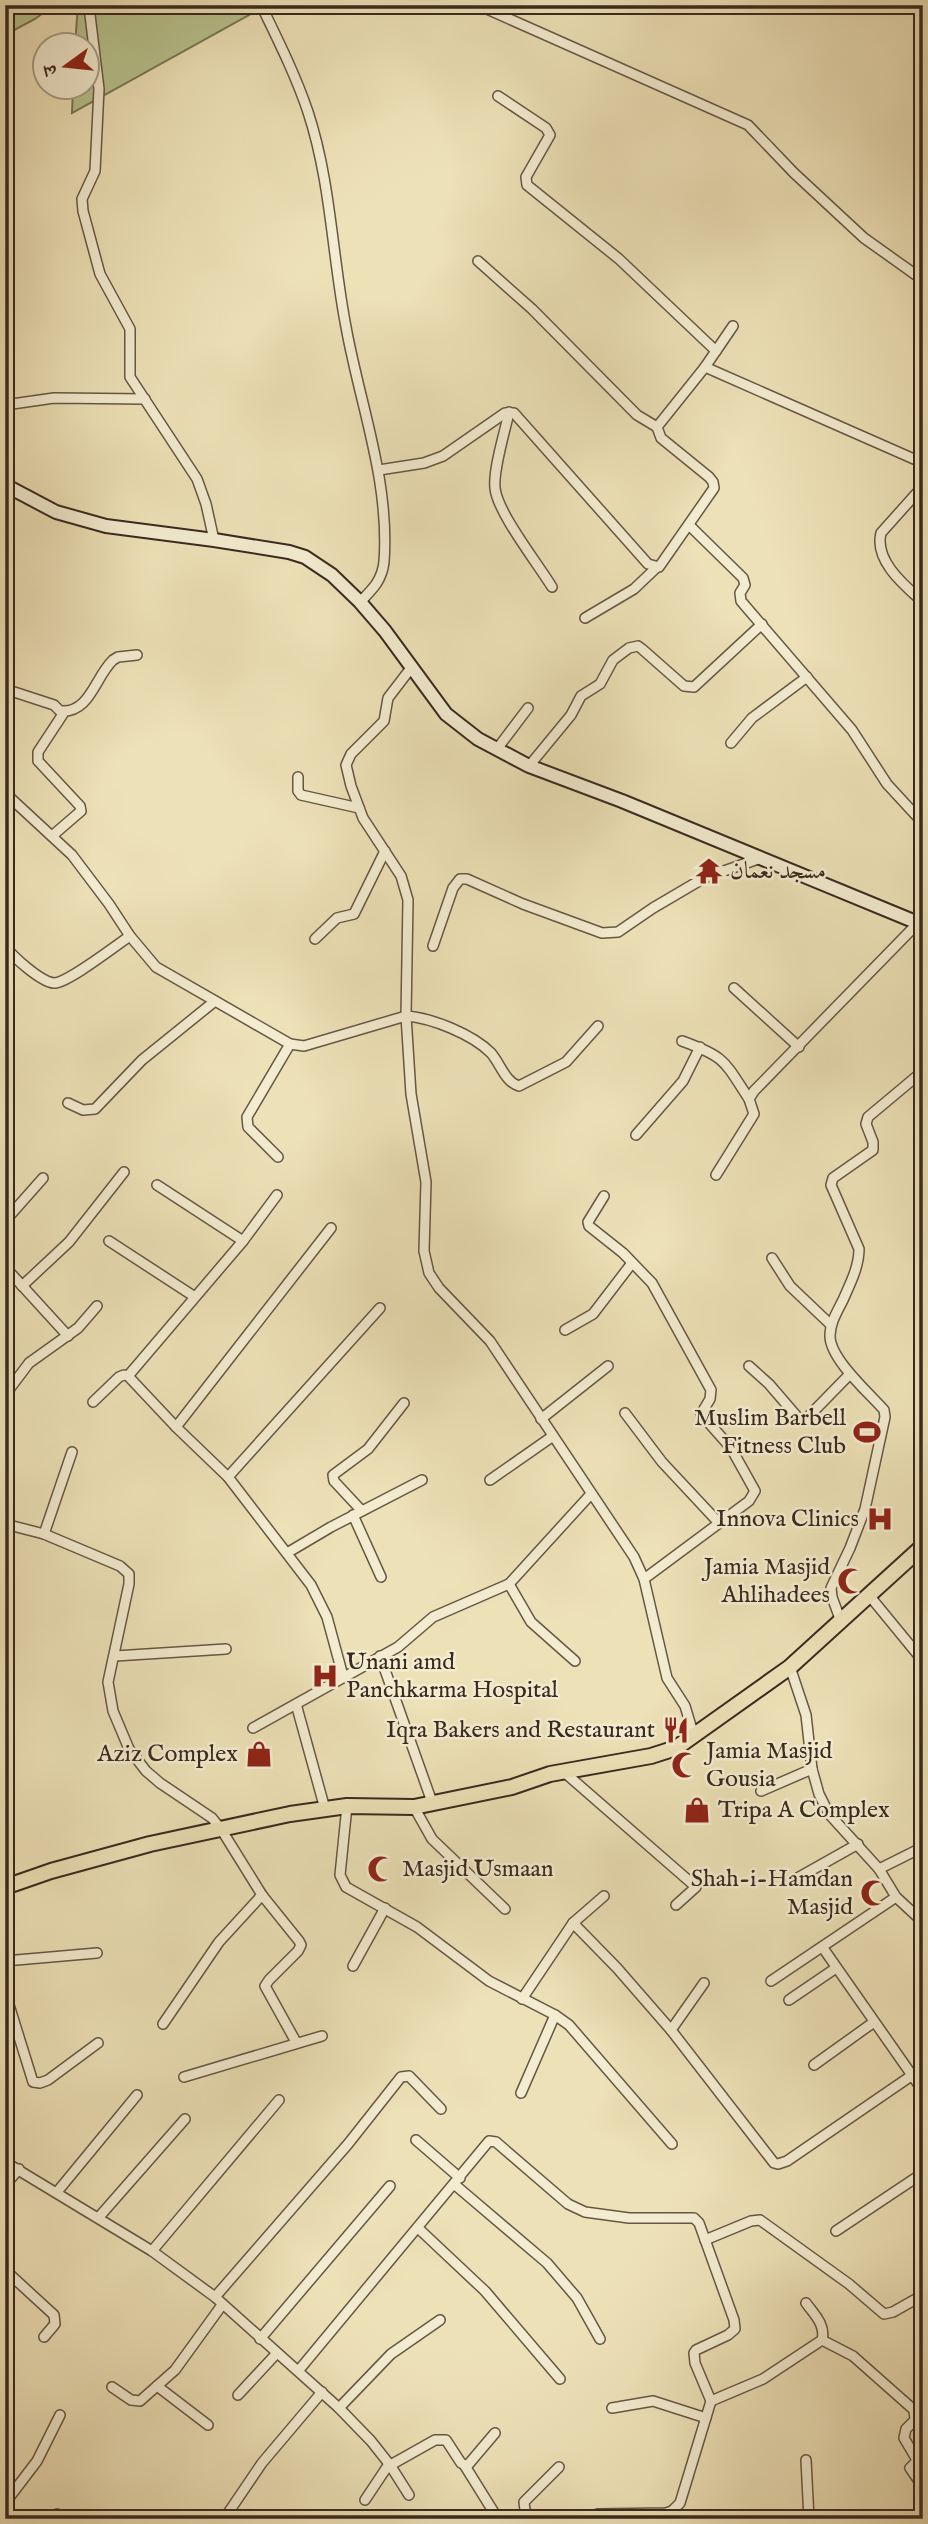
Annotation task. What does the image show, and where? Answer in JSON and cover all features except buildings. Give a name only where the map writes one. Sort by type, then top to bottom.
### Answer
[{"type":"main road","points":[[5,485],[48,508],[94,523],[289,552],[305,557],[332,575],[360,602],[385,631],[446,714],[478,739],[529,766],[622,801],[920,924]]},
{"type":"main road","points":[[5,1887],[137,1847],[221,1829],[347,1806],[414,1807],[676,1748],[790,1667],[923,1546]]},
{"type":"street","points":[[261,5],[308,111],[324,169],[345,325],[379,470],[385,523],[383,571],[376,586],[360,602]]},
{"type":"street","points":[[478,5],[748,125],[793,173],[864,238],[923,280]]},
{"type":"street","points":[[90,15],[99,89],[95,170],[82,199],[83,211],[100,274],[130,329],[130,377],[197,480],[214,540]]},
{"type":"street","points":[[498,96],[549,131],[550,139],[526,177],[527,185],[619,259],[716,351]]},
{"type":"street","points":[[478,261],[560,336],[641,419],[657,428],[661,438],[713,482],[713,494],[662,565],[634,589],[585,618]]},
{"type":"street","points":[[657,428],[733,326]]},
{"type":"street","points":[[705,367],[923,463]]},
{"type":"street","points":[[5,405],[54,398],[145,399]]},
{"type":"street","points":[[379,470],[424,463],[443,456],[509,412]]},
{"type":"street","points":[[509,412],[519,417],[648,564],[656,568]]},
{"type":"street","points":[[509,412],[495,482],[496,494],[552,587]]},
{"type":"street","points":[[923,486],[881,533],[880,541],[895,577],[923,602]]},
{"type":"street","points":[[690,526],[743,578],[745,585],[740,593],[741,601],[852,730],[887,785],[923,823]]},
{"type":"street","points":[[529,766],[571,715],[581,696],[600,684],[610,664],[629,648],[638,646],[684,686],[690,687],[699,683],[762,624]]},
{"type":"street","points":[[61,711],[70,712],[80,707],[113,660],[137,655]]},
{"type":"street","points":[[411,668],[388,698],[384,721],[347,760],[348,774],[359,808],[370,831],[401,876],[408,900],[406,1016],[411,1094],[426,1182],[424,1251],[429,1273],[439,1288],[490,1342],[628,1546],[644,1579],[667,1678],[685,1706],[694,1736]]},
{"type":"street","points":[[731,743],[752,718],[807,677]]},
{"type":"street","points":[[5,689],[54,705],[63,716],[38,752],[37,761],[81,810],[52,836]]},
{"type":"street","points":[[497,749],[528,708]]},
{"type":"street","points":[[298,777],[298,791],[301,795],[359,808]]},
{"type":"street","points":[[5,793],[85,871],[130,936],[156,967],[290,1044],[310,1045],[406,1016],[424,1018],[441,1024],[485,1048],[493,1055],[511,1083],[519,1086],[566,1062],[598,1026]]},
{"type":"street","points":[[315,939],[337,918],[354,914],[385,851]]},
{"type":"street","points":[[433,946],[453,888],[460,879],[467,878],[523,904],[610,934],[618,932],[704,878],[762,858]]},
{"type":"street","points":[[749,1099],[920,924]]},
{"type":"street","points":[[5,946],[12,955],[44,980],[57,983],[71,977],[130,936]]},
{"type":"street","points":[[734,988],[799,1046]]},
{"type":"street","points":[[68,1103],[83,1110],[95,1109],[142,1060],[215,1001]]},
{"type":"street","points":[[682,1041],[717,1054],[723,1060],[749,1099],[754,1114],[716,1175]]},
{"type":"street","points":[[278,1157],[248,1127],[247,1117],[290,1044]]},
{"type":"street","points":[[636,1135],[683,1081],[699,1047]]},
{"type":"street","points":[[841,1619],[831,1588],[865,1509],[885,1417],[881,1406],[850,1374],[830,1342],[831,1325],[848,1288],[859,1249],[833,1191],[832,1181],[871,1153],[874,1146],[866,1124],[868,1117],[923,1071]]},
{"type":"street","points":[[22,1286],[69,1242],[124,1172]]},
{"type":"street","points":[[5,1221],[43,1178]]},
{"type":"street","points":[[157,1185],[243,1241]]},
{"type":"street","points":[[128,1376],[243,1241],[278,1195]]},
{"type":"street","points":[[604,1196],[588,1222],[589,1226],[632,1263],[658,1292],[709,1385],[711,1395],[701,1414],[731,1448],[755,1491],[749,1501],[644,1579]]},
{"type":"street","points":[[176,1427],[331,1227]]},
{"type":"street","points":[[109,1241],[195,1297]]},
{"type":"street","points":[[772,1258],[790,1286],[831,1325]]},
{"type":"street","points":[[565,1330],[598,1309],[632,1263]]},
{"type":"street","points":[[5,1267],[68,1336]]},
{"type":"street","points":[[5,1395],[29,1363],[68,1336],[97,1306]]},
{"type":"street","points":[[228,1477],[380,1308]]},
{"type":"street","points":[[541,1419],[608,1366]]},
{"type":"street","points":[[749,1366],[769,1384],[800,1420],[806,1419],[850,1374]]},
{"type":"street","points":[[93,1402],[119,1377],[128,1376],[228,1477],[311,1585],[324,1607],[343,1676]]},
{"type":"street","points":[[381,1577],[357,1513],[334,1481],[333,1475],[368,1449],[404,1403]]},
{"type":"street","points":[[625,1413],[662,1462],[719,1523]]},
{"type":"street","points":[[491,1480],[553,1436]]},
{"type":"street","points":[[44,1534],[72,1452]]},
{"type":"street","points":[[287,1553],[422,1480]]},
{"type":"street","points":[[253,1728],[405,1643],[433,1617],[509,1584],[591,1494]]},
{"type":"street","points":[[5,1524],[44,1534],[120,1566],[129,1573],[108,1682],[113,1711],[129,1749],[146,1771],[196,1805],[221,1829],[262,1895],[300,1942],[298,1951],[265,1986],[296,2042]]},
{"type":"street","points":[[509,1584],[531,1622],[575,1661]]},
{"type":"street","points":[[868,1594],[923,1661]]},
{"type":"street","points":[[115,1656],[226,1649]]},
{"type":"street","points":[[380,1656],[432,1802]]},
{"type":"street","points":[[790,1667],[806,1715],[812,1769],[819,1794],[830,1814],[879,1869],[895,1897],[923,1922]]},
{"type":"street","points":[[296,1704],[325,1809]]},
{"type":"street","points":[[761,1791],[812,1769]]},
{"type":"street","points":[[564,1772],[696,1886],[676,1905]]},
{"type":"street","points":[[347,1806],[341,1878],[346,1887],[417,1927],[489,1981],[569,2025],[672,2144]]},
{"type":"street","points":[[414,1807],[432,1839],[505,1909]]},
{"type":"street","points":[[794,1880],[858,1844]]},
{"type":"street","points":[[879,1869],[923,1847]]},
{"type":"street","points":[[163,2024],[219,1942],[262,1895]]},
{"type":"street","points":[[522,1999],[573,1923],[604,1896]]},
{"type":"street","points":[[771,1982],[895,1897]]},
{"type":"street","points":[[353,1966],[385,1908]]},
{"type":"street","points":[[573,1923],[671,2030],[771,2160],[778,2164],[787,2161],[911,2076]]},
{"type":"street","points":[[823,1948],[922,2088]]},
{"type":"street","points":[[5,1961],[97,1953]]},
{"type":"street","points":[[789,2000],[836,1968]]},
{"type":"street","points":[[671,2030],[704,1983]]},
{"type":"street","points":[[5,1992],[31,2078],[36,2083],[48,2080],[98,2043]]},
{"type":"street","points":[[521,2094],[555,2015]]},
{"type":"street","points":[[814,2065],[874,2022]]},
{"type":"street","points":[[184,2077],[322,2036]]},
{"type":"street","points":[[215,2297],[348,2144],[401,2077],[409,2076],[441,2109]]},
{"type":"street","points":[[57,2192],[137,2095]]},
{"type":"street","points":[[152,2250],[279,2100]]},
{"type":"street","points":[[99,2217],[186,2119]]},
{"type":"street","points":[[416,2140],[548,2263],[577,2298],[600,2339]]},
{"type":"street","points":[[299,2370],[485,2145],[492,2141],[575,2208],[593,2214],[629,2218],[694,2218],[699,2223],[735,2325],[733,2332],[694,2353],[695,2363],[711,2401],[676,2508],[666,2513],[590,2517]]},
{"type":"street","points":[[5,2162],[152,2250],[215,2297],[339,2408],[371,2441],[409,2495]]},
{"type":"street","points":[[5,2185],[19,2169]]},
{"type":"street","points":[[836,2231],[923,2173]]},
{"type":"street","points":[[260,2339],[390,2186]]},
{"type":"street","points":[[705,2240],[751,2221],[760,2220],[849,2284],[880,2313],[888,2315],[923,2295]]},
{"type":"street","points":[[418,2228],[485,2291],[560,2379]]},
{"type":"street","points":[[5,2270],[54,2315],[55,2323],[44,2337]]},
{"type":"street","points":[[711,2401],[763,2379],[822,2340],[824,2331],[821,2324],[806,2303]]},
{"type":"street","points":[[112,2387],[137,2402],[175,2370],[222,2305]]},
{"type":"street","points":[[339,2408],[391,2354],[440,2320]]},
{"type":"street","points":[[822,2340],[853,2356],[914,2410],[915,2420],[906,2429],[904,2438],[920,2457],[911,2465],[911,2471],[923,2487]]},
{"type":"street","points":[[238,2395],[277,2353]]},
{"type":"street","points":[[157,2386],[208,2425]]},
{"type":"street","points":[[224,2519],[262,2463],[322,2392]]},
{"type":"street","points":[[612,2408],[653,2401],[706,2417]]},
{"type":"street","points":[[5,2503],[37,2461],[60,2415]]},
{"type":"street","points":[[465,2466],[469,2465],[495,2433]]},
{"type":"street","points":[[365,2500],[390,2465],[443,2438],[465,2466],[498,2519]]},
{"type":"street","points":[[806,2460],[808,2519]]},
{"type":"street","points":[[530,2519],[524,2502],[559,2467]]},
{"type":"street","points":[[57,2514],[69,2519]]},
{"type":"green space","points":[[5,5],[54,5],[5,35]]},
{"type":"green space","points":[[78,5],[267,5],[102,96],[102,32],[76,32]]},
{"type":"green space","points":[[72,102],[92,102],[72,113]]},
{"type":"place","name":"مسجد نعمان","points":[[709,871]]},
{"type":"place","name":"Muslim Barbell Fitness Club","points":[[867,1432]]},
{"type":"place","name":"Innova Clinics","points":[[880,1519]]},
{"type":"place","name":"Jamia Masjid Ahlihadees","points":[[851,1581]]},
{"type":"place","name":"Unani amd Panchkarma Hospital","points":[[325,1676]]},
{"type":"place","name":"Iqra Bakers and Restaurant","points":[[676,1730]]},
{"type":"place","name":"Aziz Complex","points":[[259,1754]]},
{"type":"place","name":"Jamia Masjid Gousia","points":[[685,1765]]},
{"type":"place","name":"Tripa A Complex","points":[[697,1810]]},
{"type":"place","name":"Masjid Usmaan","points":[[381,1869]]},
{"type":"place","name":"Shah-i-Hamdan Masjid","points":[[874,1893]]}]
